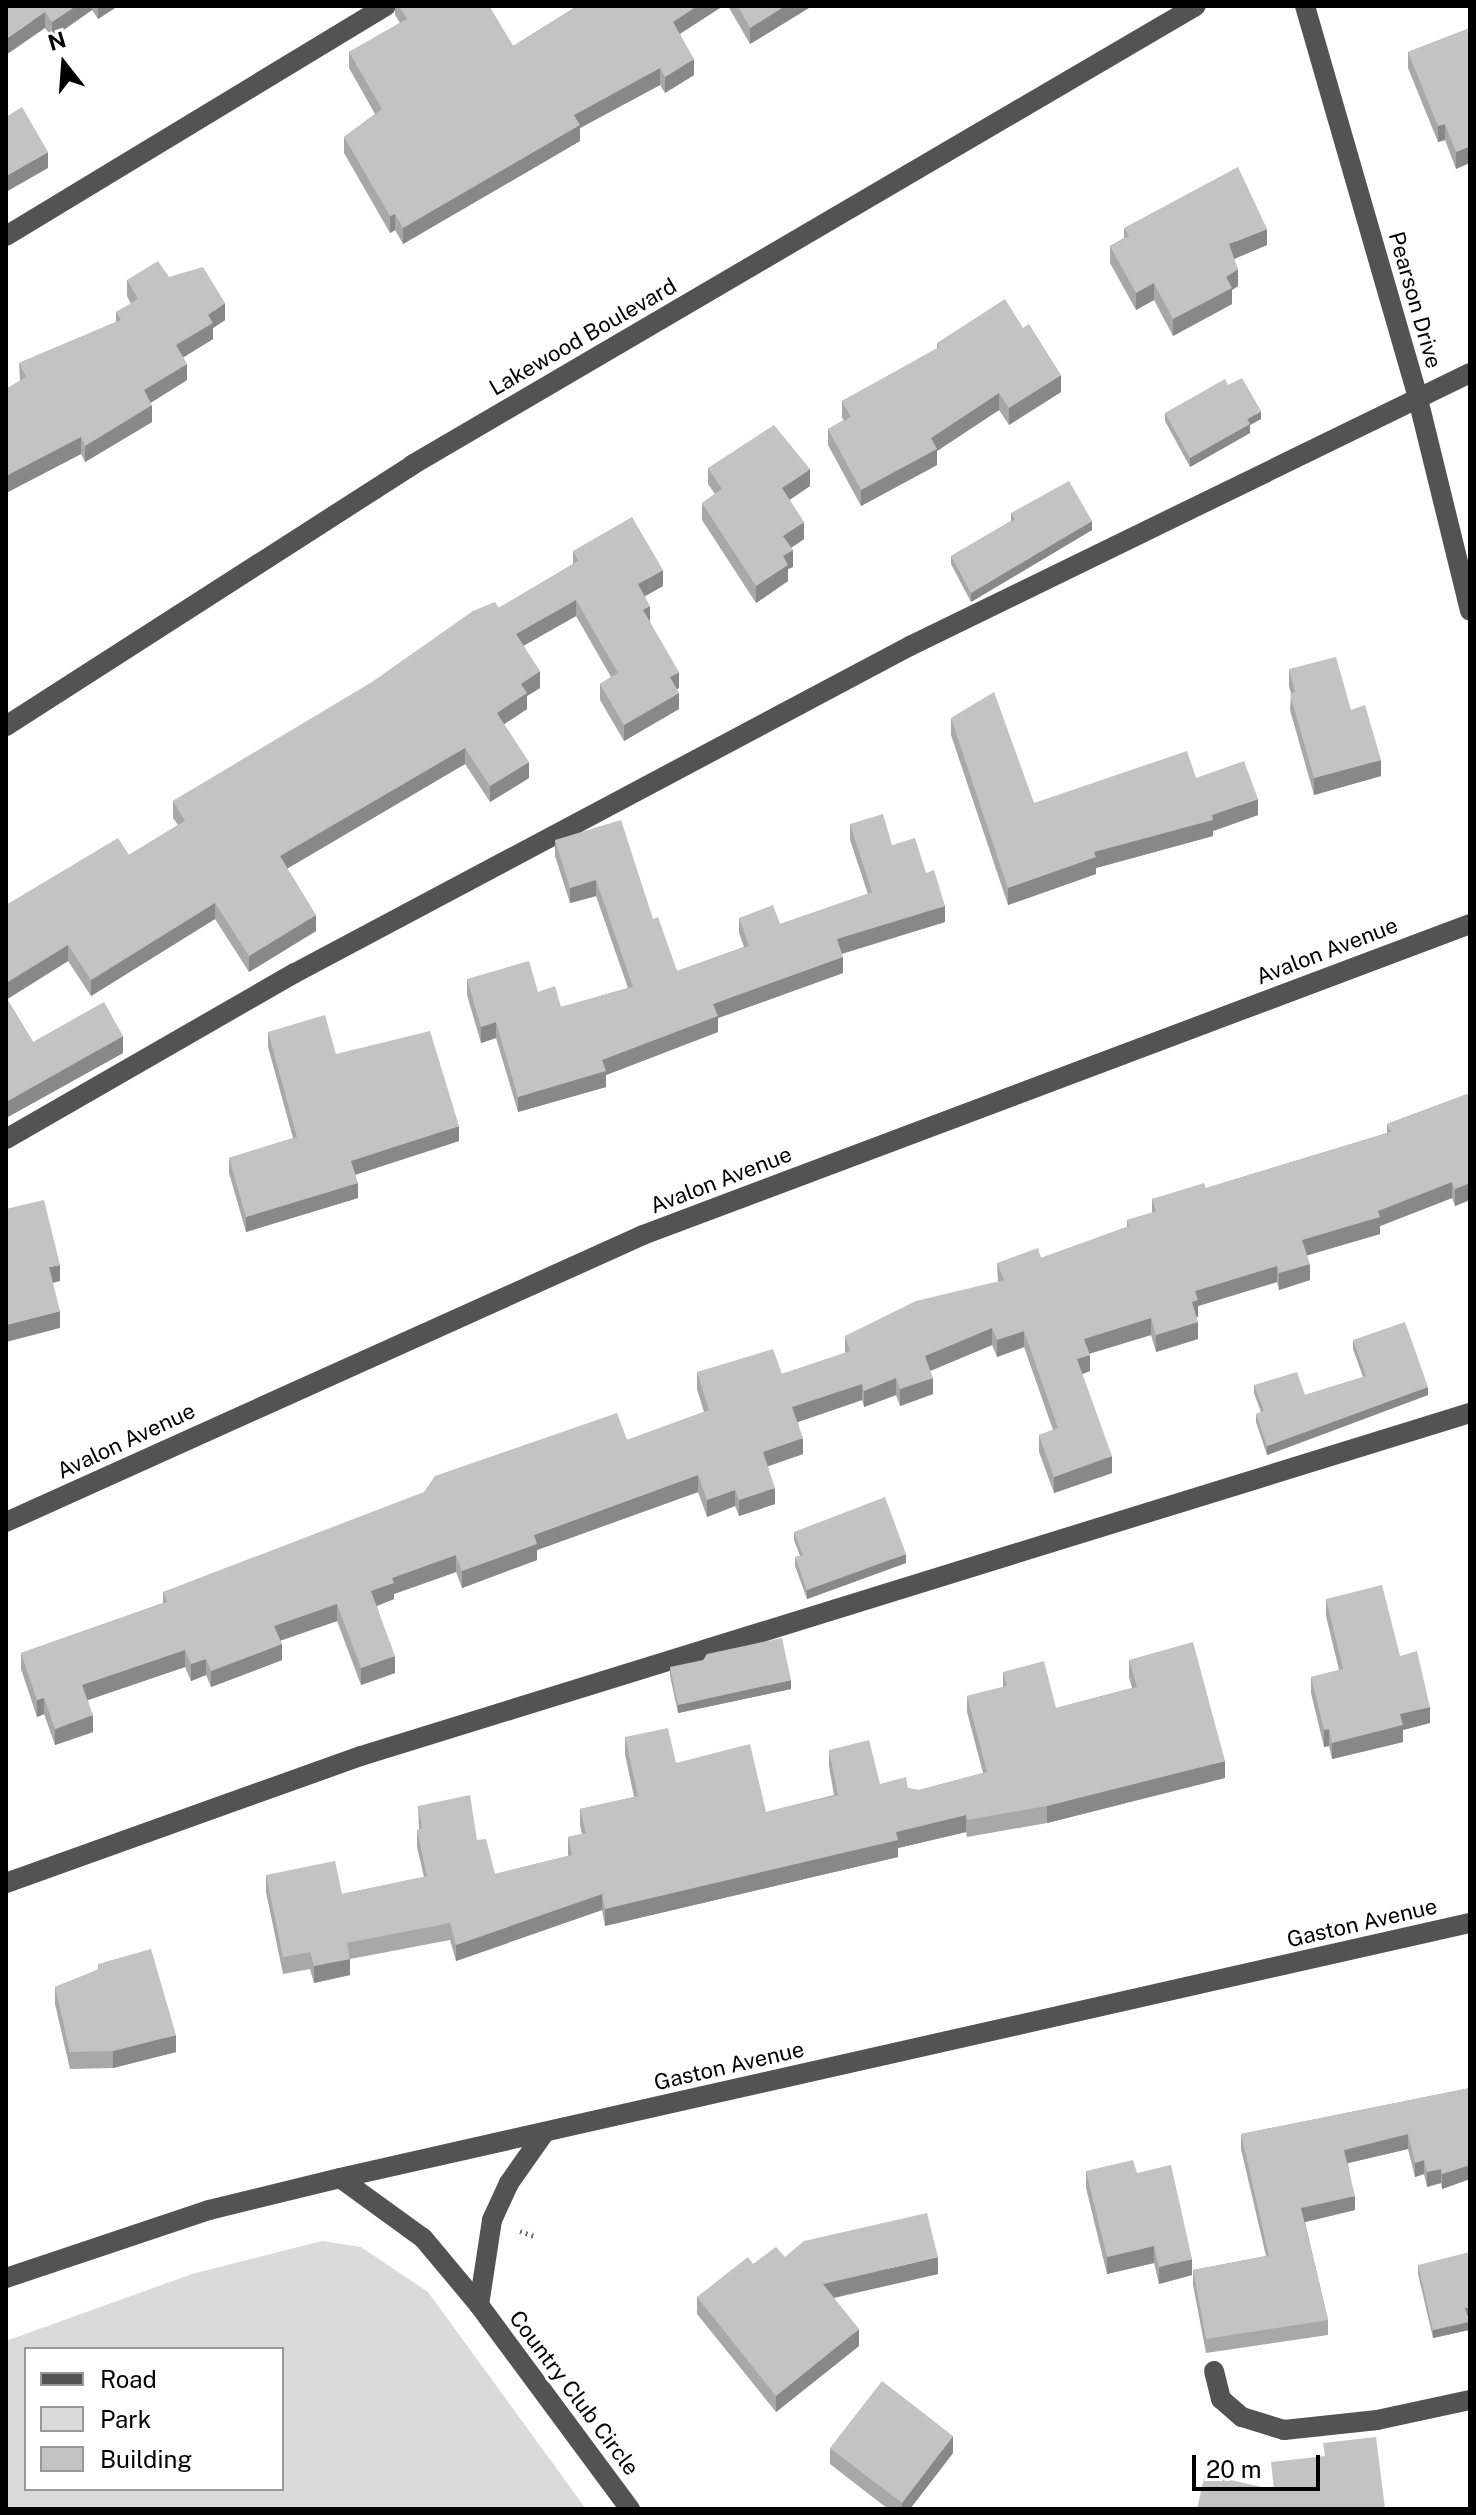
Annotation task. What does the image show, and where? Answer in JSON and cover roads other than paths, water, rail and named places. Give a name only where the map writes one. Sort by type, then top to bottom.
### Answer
[{"type":"street","points":[[6,236],[386,6]]},
{"type":"street","name":"Lakewood Boulevard","points":[[6,726],[412,465],[1196,6]]},
{"type":"street","name":"Pearson Drive","points":[[1305,6],[1417,395],[1470,611]]},
{"type":"street","points":[[6,1139],[295,973],[910,646],[1417,395],[1470,373]]},
{"type":"street","name":"Avalon Avenue","points":[[6,1522],[643,1235],[1470,924]]},
{"type":"street","points":[[6,1883],[361,1756],[1470,1413]]},
{"type":"street","name":"Gaston Avenue","points":[[6,2278],[209,2210],[340,2178],[1470,1923]]},
{"type":"street","name":"Country Club Circle","points":[[479,2305],[492,2220],[509,2183],[545,2132]]},
{"type":"street","name":"Country Club Circle","points":[[340,2178],[423,2238],[479,2305],[630,2509]]},
{"type":"street","points":[[1214,2371],[1221,2399],[1242,2417],[1284,2430],[1377,2420],[1470,2400]]}]
